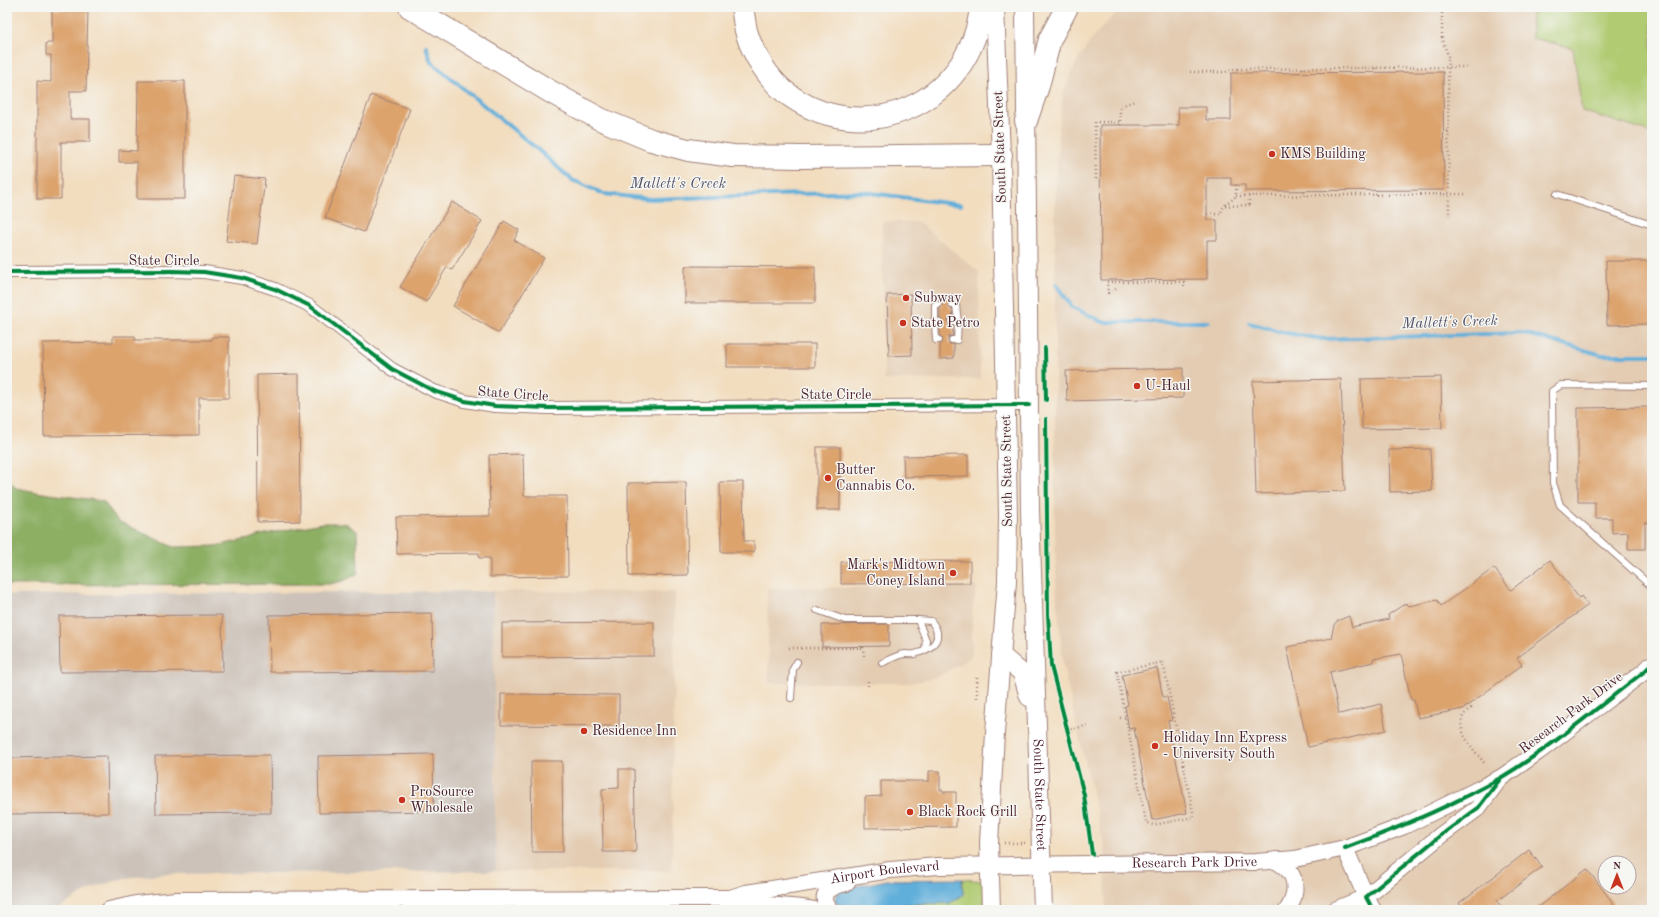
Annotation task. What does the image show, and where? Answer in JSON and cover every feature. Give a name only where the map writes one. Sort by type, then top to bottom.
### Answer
[{"type":"highway","points":[[410,7],[551,92],[600,119],[651,140],[688,150],[741,156],[1001,155]]},
{"type":"highway","points":[[742,7],[747,34],[756,55],[768,74],[784,91],[806,106],[828,114],[855,119],[887,115],[901,111],[914,106],[936,92],[953,75],[964,59],[974,36],[980,7]]},
{"type":"highway","points":[[1026,120],[1038,86],[1050,39],[1067,7]]},
{"type":"main road","name":"South State Street","points":[[991,910],[989,843],[1007,582],[1008,530],[1005,405],[1006,349],[1001,155],[994,7]]},
{"type":"main road","name":"South State Street","points":[[1026,7],[1030,518],[1043,910]]},
{"type":"main road","points":[[1001,155],[1011,150],[1019,138],[1026,120]]},
{"type":"main road","points":[[1001,655],[1022,673],[1029,695],[1031,743],[1039,799]]},
{"type":"street","name":"State Circle","points":[[7,272],[172,271],[204,272],[242,278],[275,289],[310,306],[392,369],[412,380],[434,391],[465,401],[495,406],[548,408],[1029,405]]},
{"type":"street","points":[[1006,349],[1028,348]]},
{"type":"street","name":"Research Park Drive","points":[[1042,865],[1256,862],[1295,858],[1345,848],[1404,826],[1502,777],[1646,671],[1652,664]]},
{"type":"street","name":"Research Park Drive","points":[[1335,910],[1369,904],[1441,835],[1478,808],[1502,777]]},
{"type":"street","points":[[1345,848],[1369,904]]},
{"type":"street","points":[[1276,860],[1289,871],[1293,879],[1295,890],[1292,903],[1287,910]]},
{"type":"street","name":"Airport Boulevard","points":[[730,898],[746,893],[890,870],[938,866],[1042,865]]},
{"type":"street","points":[[830,910],[826,904],[825,897],[829,889],[836,885],[874,879],[890,870]]},
{"type":"street","name":"Airport Boulevard","points":[[109,910],[136,904],[176,900],[730,898],[747,903],[814,910]]},
{"type":"lane","points":[[1557,194],[1652,225]]},
{"type":"lane","points":[[938,305],[935,305],[935,322],[936,340],[939,340]]},
{"type":"lane","points":[[952,305],[956,305],[957,322],[957,340],[952,340]]},
{"type":"lane","points":[[1652,386],[1561,385],[1552,391],[1553,483],[1560,505],[1652,587]]},
{"type":"lane","points":[[817,610],[845,620],[930,621],[936,628],[938,636],[934,644],[925,650],[914,654],[901,654],[882,663]]},
{"type":"lane","points":[[918,620],[926,640],[925,650]]},
{"type":"lane","points":[[791,698],[793,669],[797,662]]},
{"type":"path","points":[[1442,13],[1442,40],[1448,55],[1449,67],[1449,216]]},
{"type":"path","points":[[1190,72],[1226,72],[1231,69],[1467,67]]},
{"type":"path","points":[[1304,68],[1304,73]]},
{"type":"path","points":[[1376,68],[1376,73]]},
{"type":"path","points":[[1096,179],[1095,122],[1120,124],[1120,106],[1135,101]]},
{"type":"path","points":[[1443,131],[1449,131]]},
{"type":"path","points":[[1236,185],[1236,196]]},
{"type":"path","points":[[1376,190],[1376,195]]},
{"type":"path","points":[[1305,191],[1305,196]]},
{"type":"path","points":[[1207,214],[1221,214],[1221,209],[1236,196],[1468,194]]},
{"type":"path","points":[[1224,206],[1249,205],[1249,196]]},
{"type":"path","points":[[1116,289],[1108,294],[1107,282],[1184,282],[1184,289]]},
{"type":"path","points":[[789,648],[863,648],[864,656]]},
{"type":"path","points":[[1163,662],[1194,817],[1153,825],[1146,822],[1126,717],[1116,672],[1163,662]]},
{"type":"path","points":[[977,677],[977,698]]},
{"type":"path","points":[[868,679],[868,686]]},
{"type":"path","points":[[1468,705],[1471,708],[1465,712],[1461,723],[1464,736],[1485,764]]},
{"type":"path","points":[[1120,718],[1126,717]]},
{"type":"path","points":[[1065,724],[1069,737]]},
{"type":"path","points":[[1067,730],[1090,725]]},
{"type":"path","points":[[1004,843],[1034,843]]},
{"type":"shaded area","points":[[1123,7],[1652,7],[1652,910],[1106,910],[1105,849],[1063,665],[1057,601],[1055,532],[1055,205],[1059,129],[1063,94],[1076,63],[1092,39]]},
{"type":"shaded area","points":[[882,222],[918,222],[979,272],[980,379],[884,380]]},
{"type":"shaded area","points":[[977,586],[972,612],[972,655],[967,660],[943,674],[927,680],[911,683],[769,683],[767,588]]},
{"type":"shaded area","name":"Residence Inn","points":[[493,591],[675,592],[672,871],[496,871]]},
{"type":"shaded area","points":[[493,591],[496,871],[163,874],[125,878],[99,886],[80,895],[56,910],[7,910],[7,595]]},
{"type":"green space","points":[[1532,7],[1652,7],[1652,133],[1582,111],[1573,48],[1532,38]]},
{"type":"green space","points":[[7,478],[16,488],[103,501],[118,521],[173,547],[215,546],[249,539],[260,535],[322,523],[345,523],[357,531],[358,574],[343,581],[329,584],[7,585]]},
{"type":"green space","points":[[962,879],[984,881],[985,910],[871,910],[885,905],[950,903],[963,895]]},
{"type":"water","points":[[962,879],[963,895],[950,903],[885,905],[871,910],[843,906],[836,903],[835,899],[838,892],[843,889],[887,880]]},
{"type":"building","points":[[52,9],[88,9],[86,91],[70,91],[70,119],[90,119],[90,142],[61,142],[61,199],[37,199],[37,81],[51,82],[51,55],[46,55],[46,43],[52,43]]},
{"type":"building","name":"KMS Building","points":[[1443,72],[1444,190],[1245,191],[1245,185],[1231,185],[1231,178],[1207,178],[1207,220],[1217,220],[1217,240],[1207,240],[1207,279],[1101,280],[1100,125],[1179,125],[1178,107],[1206,107],[1206,120],[1231,120],[1231,73]]},
{"type":"building","points":[[138,81],[185,81],[185,199],[137,199],[137,162],[119,162],[119,150],[137,151]]},
{"type":"building","points":[[371,95],[410,109],[364,232],[325,218]]},
{"type":"building","points":[[234,176],[265,179],[257,244],[226,241]]},
{"type":"building","points":[[452,202],[482,221],[452,270],[447,267],[426,302],[400,287]]},
{"type":"building","points":[[504,221],[519,230],[514,240],[544,258],[499,333],[453,306]]},
{"type":"building","points":[[1606,261],[1652,261],[1652,324],[1607,325]]},
{"type":"building","points":[[685,266],[815,267],[815,303],[685,303]]},
{"type":"building","points":[[911,294],[912,355],[889,356],[887,295]]},
{"type":"building","points":[[939,295],[953,295],[953,300],[949,301],[948,305],[952,310],[953,318],[949,318],[948,322],[949,326],[953,326],[953,336],[949,336],[948,340],[949,344],[954,344],[954,358],[940,359],[940,344],[943,340],[940,336],[940,326],[942,322],[940,318],[940,309],[942,305],[939,301]]},
{"type":"building","points":[[113,336],[135,336],[135,340],[212,340],[212,337],[229,337],[229,398],[199,398],[199,435],[44,436],[43,343],[113,342]]},
{"type":"building","points":[[727,344],[815,344],[815,367],[727,367]]},
{"type":"building","points":[[1183,368],[1183,398],[1067,401],[1066,371]]},
{"type":"building","points":[[299,374],[300,521],[258,522],[257,375]]},
{"type":"building","points":[[1441,377],[1442,428],[1362,429],[1361,379]]},
{"type":"building","points":[[1341,379],[1345,491],[1256,494],[1253,381]]},
{"type":"building","points":[[1652,407],[1652,523],[1645,523],[1645,549],[1628,549],[1628,532],[1612,533],[1612,518],[1595,518],[1595,502],[1578,502],[1578,408]]},
{"type":"building","name":"Butter Cannabis Co.","points":[[817,447],[840,447],[840,510],[817,510]]},
{"type":"building","points":[[1430,449],[1432,491],[1390,492],[1389,450]]},
{"type":"building","points":[[523,454],[524,496],[567,496],[568,576],[490,577],[490,558],[479,558],[479,553],[397,554],[396,517],[490,516],[489,455]]},
{"type":"building","points":[[968,455],[968,476],[904,477],[903,456]]},
{"type":"building","points":[[686,482],[688,575],[629,576],[628,483]]},
{"type":"building","points":[[720,482],[743,482],[744,541],[754,541],[754,552],[721,552]]},
{"type":"building","points":[[1550,560],[1579,598],[1581,596],[1588,605],[1517,658],[1522,665],[1463,709],[1418,718],[1414,700],[1411,700],[1401,654],[1373,659],[1373,662],[1330,672],[1339,714],[1381,704],[1386,730],[1308,747],[1287,647],[1331,638],[1334,625],[1337,621],[1349,616],[1352,627],[1389,619],[1388,615],[1406,603],[1409,606],[1437,600],[1441,606],[1494,568],[1511,590]]},
{"type":"building","points":[[970,561],[970,583],[841,584],[841,562]]},
{"type":"building","points":[[432,613],[433,671],[270,672],[269,615]]},
{"type":"building","points":[[222,615],[223,671],[60,672],[59,616]]},
{"type":"building","points":[[654,622],[654,656],[502,657],[502,623]]},
{"type":"building","points":[[889,624],[889,646],[822,647],[822,625]]},
{"type":"building","name":"Holiday Inn Express - University South","points":[[1157,668],[1163,697],[1167,697],[1172,720],[1168,721],[1187,813],[1152,820],[1134,728],[1129,729],[1125,706],[1128,705],[1122,675]]},
{"type":"building","points":[[501,694],[619,695],[619,726],[501,725]]},
{"type":"building","points":[[433,754],[434,811],[319,813],[318,756]]},
{"type":"building","points":[[270,755],[271,813],[156,814],[155,756]]},
{"type":"building","points":[[107,756],[108,813],[7,814],[7,758]]},
{"type":"building","points":[[531,761],[562,761],[563,852],[532,852]]},
{"type":"building","points":[[619,769],[634,769],[636,852],[603,852],[602,789],[619,788]]},
{"type":"building","name":"Black Rock Grill","points":[[929,771],[940,771],[940,790],[943,790],[943,792],[956,792],[956,827],[865,828],[865,797],[881,796],[881,781],[929,781]]},
{"type":"building","points":[[1529,850],[1542,867],[1497,901],[1504,910],[1465,910],[1459,903]]},
{"type":"building","points":[[1587,869],[1597,882],[1597,895],[1607,895],[1614,904],[1606,910],[1534,910]]},
{"type":"waterway","name":"Mallett's Creek","points":[[426,46],[431,62],[536,148],[572,180],[604,194],[651,199],[863,192],[961,205]]},
{"type":"waterway","name":"Mallett's Creek","points":[[1056,284],[1072,307],[1103,322],[1208,322]]},
{"type":"waterway","name":"Mallett's Creek","points":[[1249,323],[1286,333],[1323,339],[1523,333],[1602,355],[1652,355]]},
{"type":"cycle path","points":[[7,272],[172,271],[204,272],[242,278],[275,289],[310,306],[392,369],[434,391],[465,401],[495,406],[548,408],[1029,405]]},
{"type":"cycle path","points":[[1045,348],[1046,400]]},
{"type":"cycle path","points":[[1046,419],[1048,614],[1051,666],[1084,795],[1092,854]]},
{"type":"cycle path","points":[[1345,848],[1425,816],[1464,798],[1502,777],[1557,740],[1652,664]]},
{"type":"cycle path","points":[[1373,910],[1366,897],[1441,835],[1478,808],[1500,779]]},
{"type":"place","name":"KMS Building","points":[[1272,154]]},
{"type":"place","name":"Subway","points":[[906,298]]},
{"type":"place","name":"State Petro","points":[[903,323]]},
{"type":"place","name":"U-Haul","points":[[1137,386]]},
{"type":"place","name":"Butter Cannabis Co.","points":[[828,478]]},
{"type":"place","name":"Mark's Midtown Coney Island","points":[[953,573]]},
{"type":"place","name":"Residence Inn","points":[[584,731]]},
{"type":"place","name":"Holiday Inn Express - University South","points":[[1155,746]]},
{"type":"place","name":"ProSource Wholesale","points":[[402,800]]},
{"type":"place","name":"Black Rock Grill","points":[[910,812]]}]
